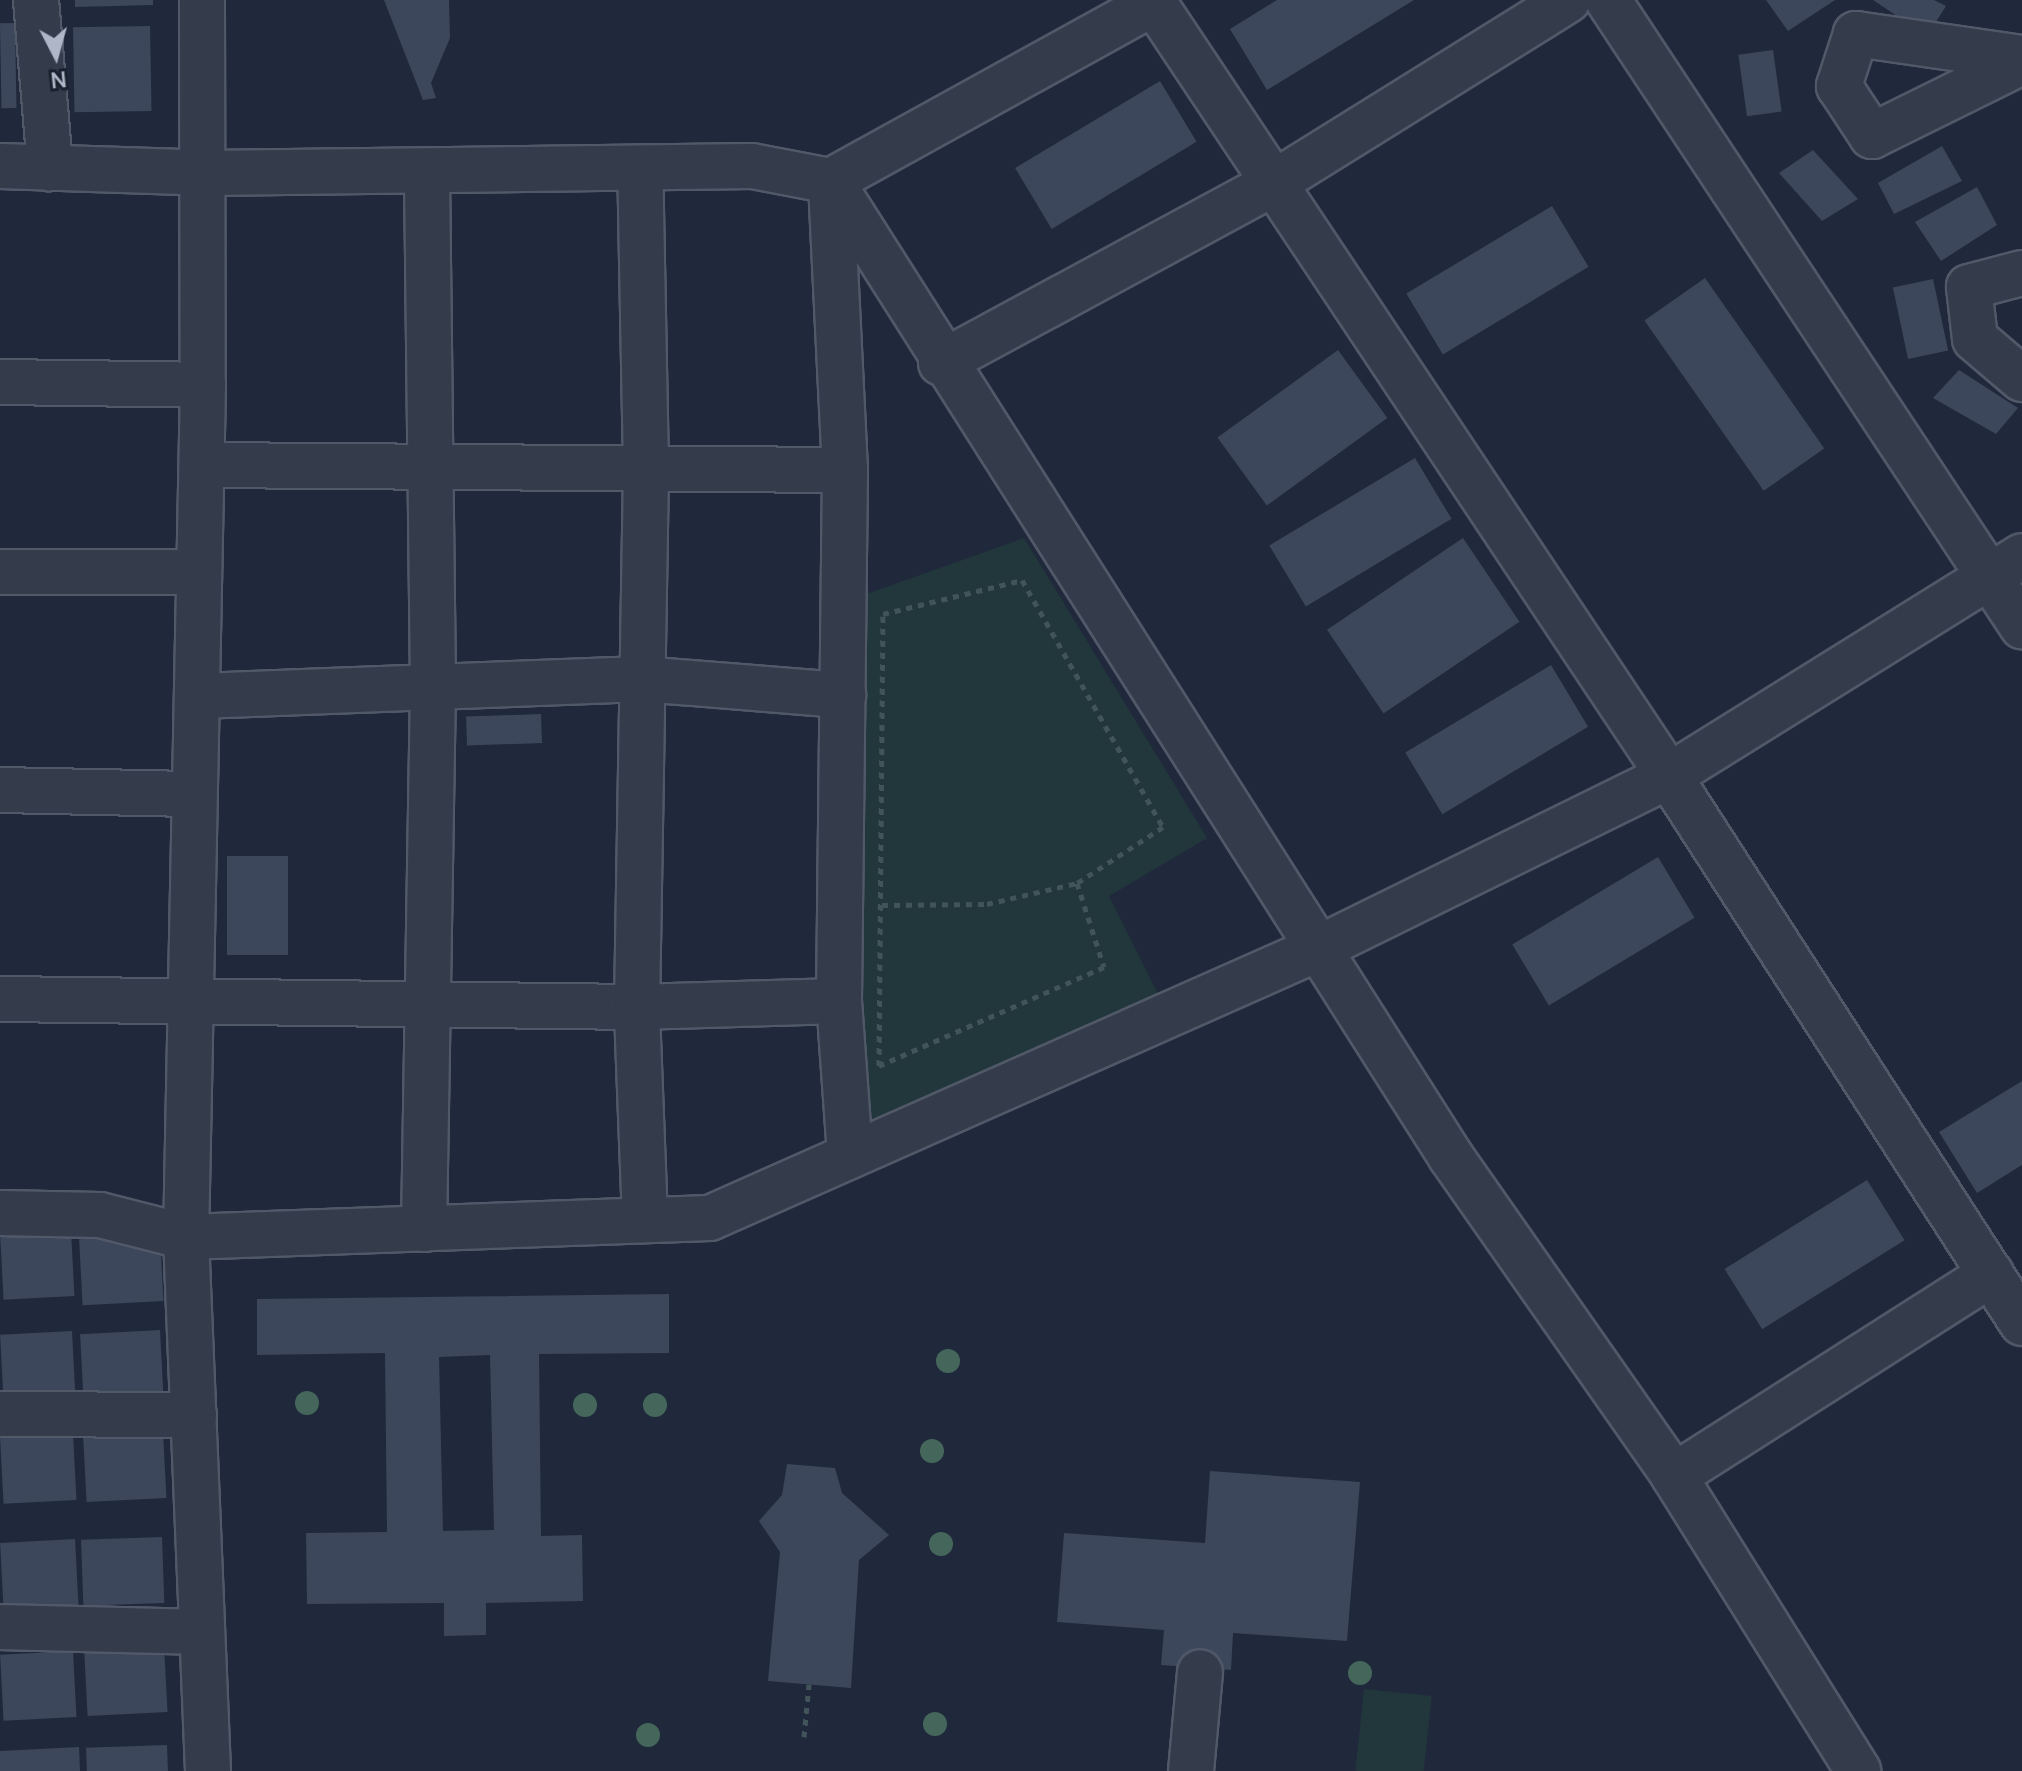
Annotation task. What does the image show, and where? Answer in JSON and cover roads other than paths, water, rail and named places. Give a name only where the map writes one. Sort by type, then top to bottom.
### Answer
[{"type":"street","points":[[36,0],[50,168]]},
{"type":"street","points":[[202,0],[206,173],[199,696],[192,794],[193,1000],[186,1237],[208,1771]]},
{"type":"street","points":[[941,363],[1274,183],[1568,0]]},
{"type":"street","points":[[1608,0],[2005,567],[2022,626]]},
{"type":"street","points":[[0,166],[206,173],[752,166],[831,181],[1154,1],[1669,776],[2022,1323]]},
{"type":"street","points":[[640,168],[646,469],[637,1007],[645,1220]]},
{"type":"street","points":[[424,1229],[433,686],[433,467],[427,171]]},
{"type":"street","points":[[831,181],[941,363],[1451,1157],[1674,1476],[1858,1771]]},
{"type":"street","points":[[831,181],[845,470],[839,1001],[850,1156]]},
{"type":"street","points":[[2022,273],[1969,287],[1975,339],[2022,379]]},
{"type":"street","points":[[0,382],[203,385]]},
{"type":"street","points":[[202,465],[845,470]]},
{"type":"street","points":[[0,1213],[100,1215],[186,1237],[710,1218],[1317,949],[1669,776],[2005,567]]},
{"type":"street","points":[[0,572],[199,572]]},
{"type":"street","points":[[199,696],[642,679],[843,695]]},
{"type":"street","points":[[0,790],[192,794]]},
{"type":"street","points":[[0,999],[637,1007],[839,1001]]},
{"type":"street","points":[[1674,1476],[1991,1274]]},
{"type":"street","points":[[0,1414],[194,1415]]},
{"type":"street","points":[[0,1627],[202,1632]]},
{"type":"street","points":[[1191,1771],[1200,1672]]}]
